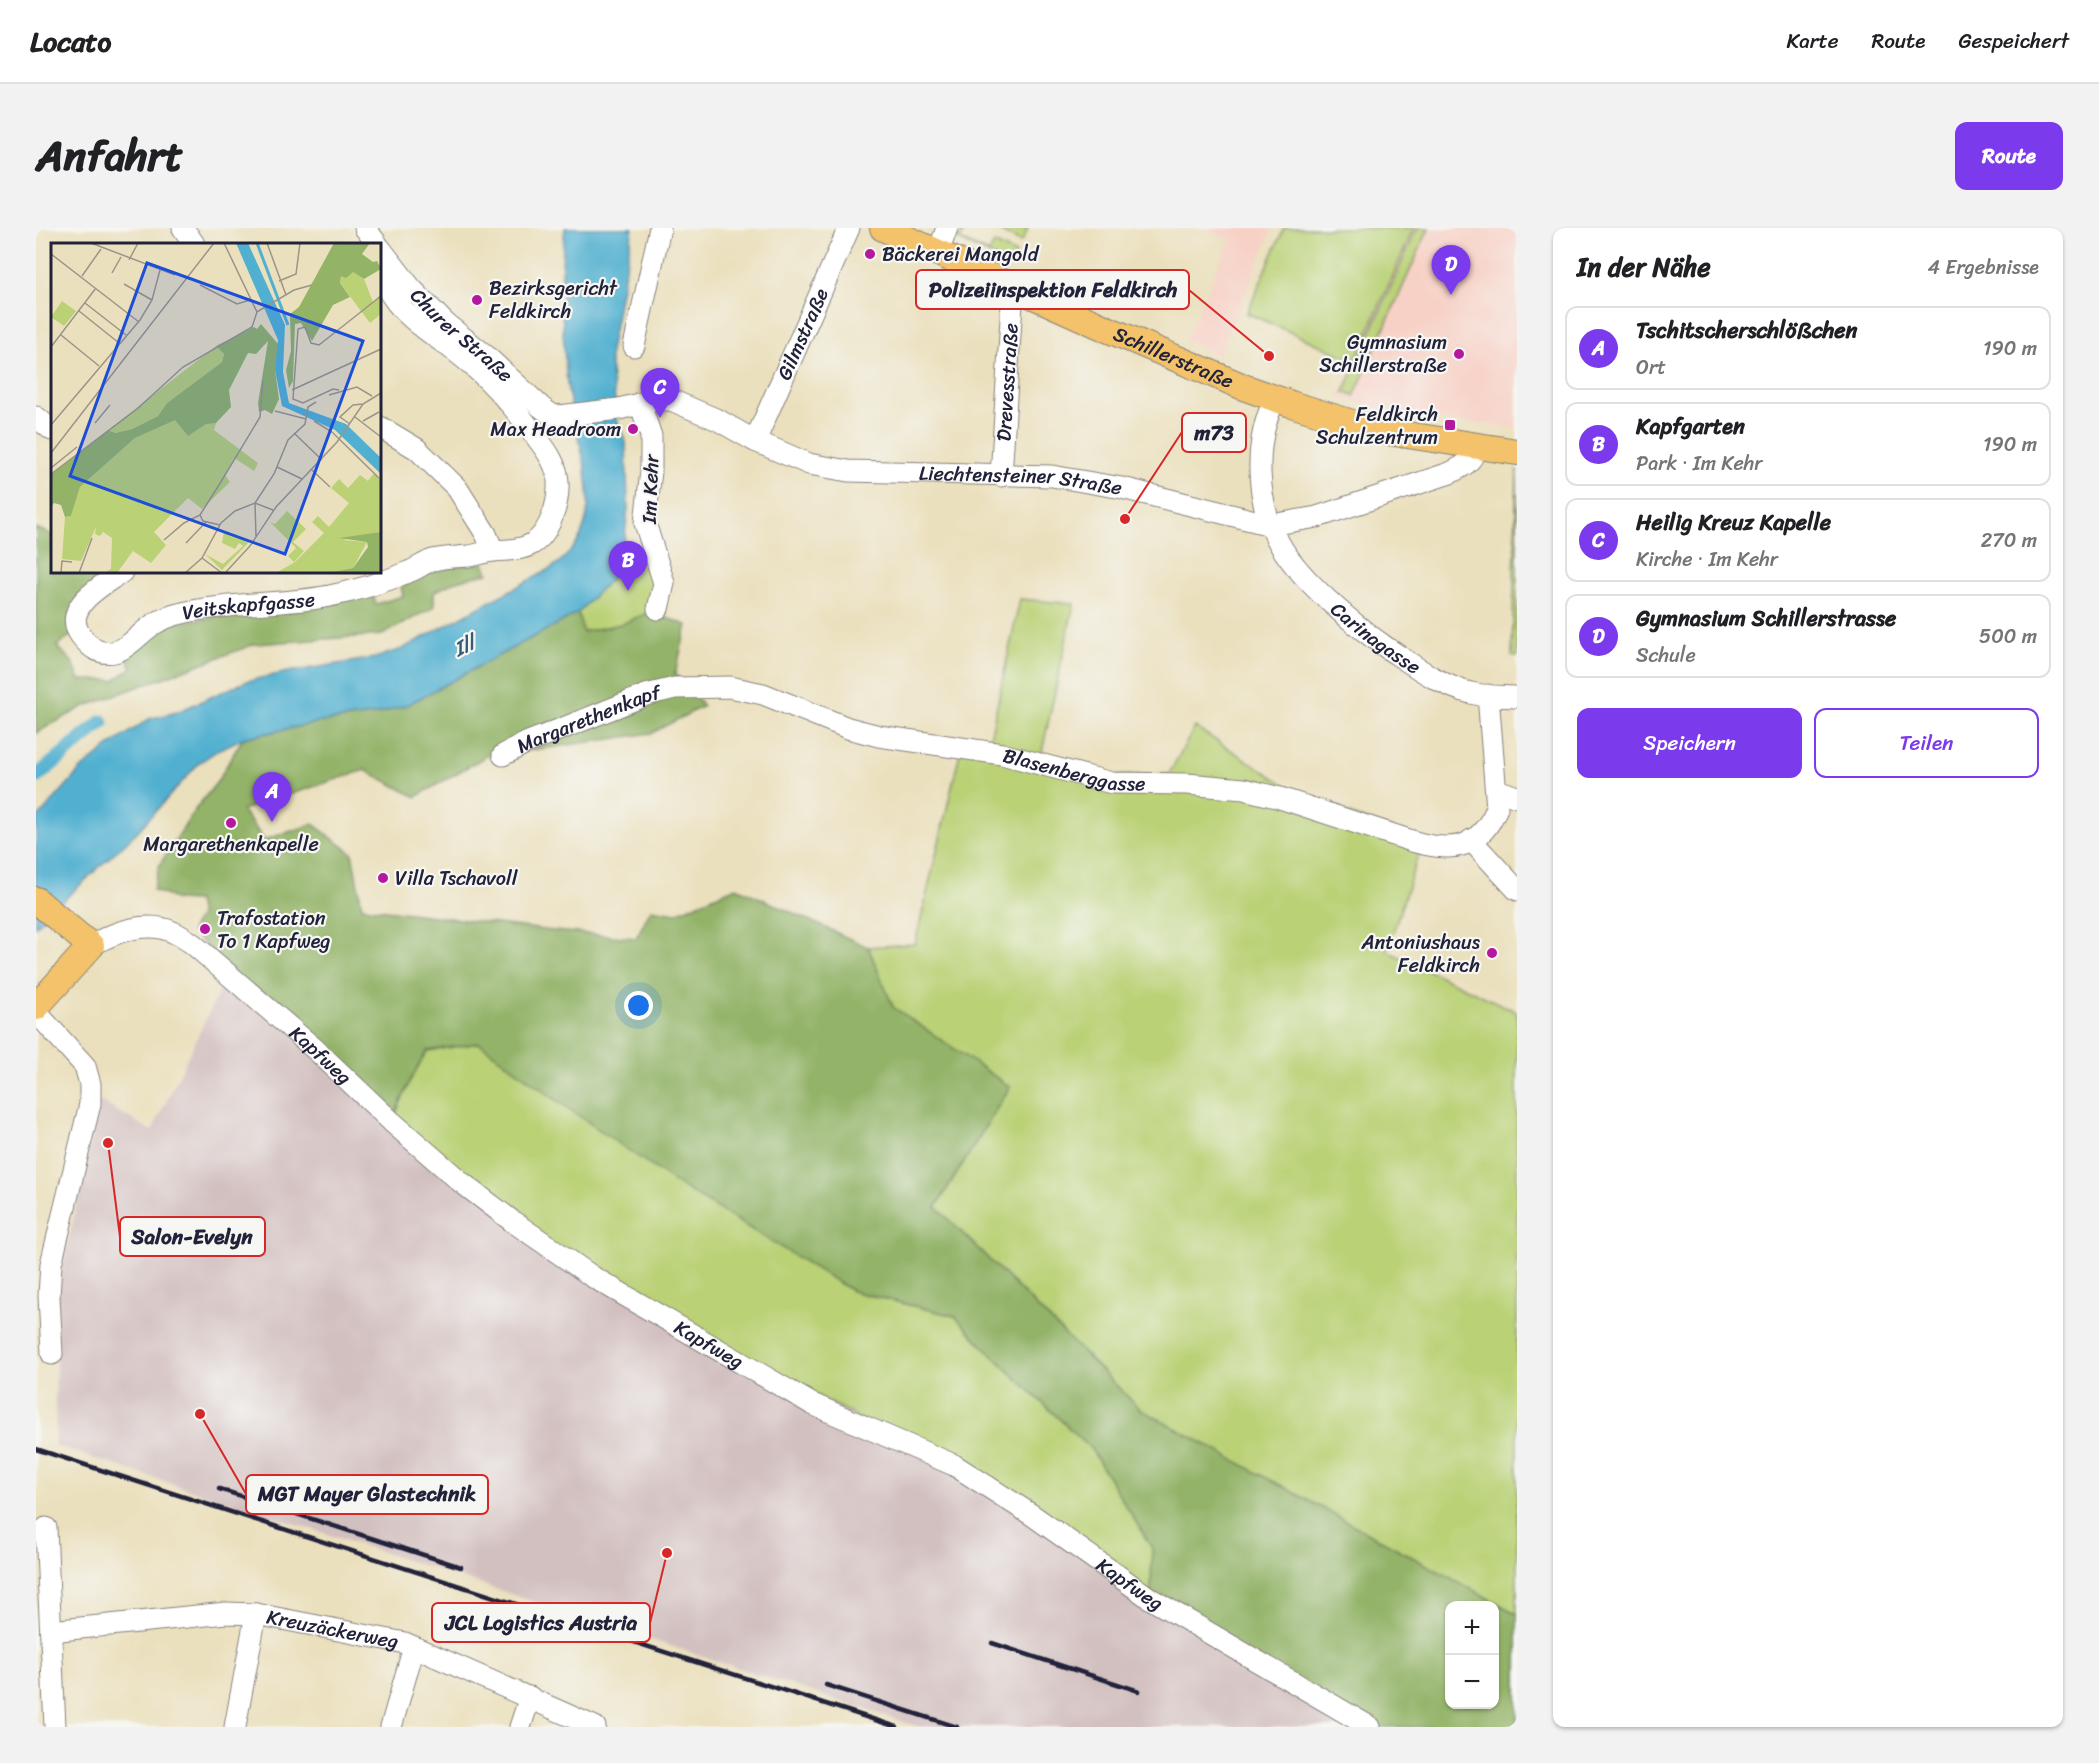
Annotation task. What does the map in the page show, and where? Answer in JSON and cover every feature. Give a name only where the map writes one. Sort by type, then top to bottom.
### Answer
[{"type":"main road","name":"Schillerstraße","points":[[883,228],[1019,290],[1275,399],[1375,430],[1477,445]]},
{"type":"main road","points":[[1477,445],[1517,452]]},
{"type":"main road","points":[[36,900],[91,946],[36,1007]]},
{"type":"street","points":[[183,228],[193,243]]},
{"type":"street","name":"Churer Straße","points":[[365,228],[376,243]]},
{"type":"street","points":[[634,346],[660,228]]},
{"type":"street","name":"Gilmstraße","points":[[755,441],[849,228]]},
{"type":"street","points":[[938,253],[947,228]]},
{"type":"street","name":"Churer Straße","points":[[382,251],[411,288],[445,323],[485,355],[541,407],[559,416]]},
{"type":"street","name":"Veitskapfgasse","points":[[120,573],[99,586],[83,600],[77,612],[78,630],[83,638],[98,651],[114,652],[123,649],[153,624],[184,613],[332,596],[380,583],[433,560],[517,549],[531,544],[546,530],[552,516],[558,483],[549,454],[505,397],[473,365],[416,322],[394,301],[381,273],[382,251]]},
{"type":"street","name":"Drevesstraße","points":[[1001,476],[1012,303],[1019,290]]},
{"type":"street","name":"Carinagasse","points":[[1275,399],[1267,414],[1263,432],[1260,469],[1265,507],[1270,525],[1282,549],[1328,600],[1367,634],[1439,680],[1472,693],[1517,696]]},
{"type":"street","name":"Liechtensteiner Straße","points":[[559,416],[619,409],[654,400],[679,403],[718,420],[755,441],[809,464],[848,471],[1052,476],[1087,480],[1270,525],[1287,524],[1317,517],[1450,473],[1471,460],[1477,445]]},
{"type":"street","name":"Im Kehr","points":[[640,403],[651,436],[651,471],[645,523],[664,583],[658,609]]},
{"type":"street","points":[[36,417],[51,429]]},
{"type":"street","points":[[381,428],[417,449],[457,488],[486,534],[493,551]]},
{"type":"street","name":"Blasenberggasse","points":[[675,688],[730,687],[763,694],[848,728],[879,736],[1002,754],[1112,783],[1187,784],[1244,789],[1280,798],[1437,848],[1454,848],[1482,833],[1497,808],[1488,695]]},
{"type":"street","name":"Margarethenkapf","points":[[503,755],[526,743],[646,694],[675,688]]},
{"type":"street","points":[[1497,790],[1517,797]]},
{"type":"street","points":[[1471,840],[1517,890]]},
{"type":"street","name":"Kapfweg","points":[[91,946],[108,935],[152,927],[171,931],[194,944],[316,1050],[392,1122],[461,1182],[512,1221],[593,1277],[812,1404],[954,1465],[1032,1515],[1151,1599],[1370,1727]]},
{"type":"street","points":[[36,1012],[84,1066],[90,1084],[90,1104],[51,1264],[49,1296],[52,1354]]},
{"type":"street","points":[[46,1528],[55,1727]]},
{"type":"street","name":"Kreuzäckerweg","points":[[51,1631],[226,1613],[256,1614],[405,1643],[591,1726]]},
{"type":"street","points":[[235,1727],[256,1614]]},
{"type":"street","points":[[391,1727],[414,1647]]},
{"type":"street","points":[[520,1727],[530,1697]]},
{"type":"shaded area","points":[[1203,228],[1273,228],[1218,355],[1185,340],[1230,240]]},
{"type":"shaded area","name":"Gymnasium Schillerstraße","points":[[1414,228],[1517,228],[1517,428],[1424,418],[1379,409],[1339,397]]},
{"type":"shaded area","points":[[228,973],[910,1445],[1370,1727],[919,1727],[56,1446],[57,1293],[100,1101],[152,1131]]},
{"type":"green space","points":[[956,228],[965,228],[960,240],[989,253],[994,243],[1016,254],[1011,265],[957,239]]},
{"type":"green space","points":[[994,228],[1028,228],[1020,242]]},
{"type":"green space","points":[[1284,228],[1414,228],[1355,361],[1247,313]]},
{"type":"green space","points":[[1417,228],[1429,228],[1354,396],[1344,392]]},
{"type":"green space","points":[[1517,470],[1517,657],[1512,656]]},
{"type":"green space","points":[[36,528],[51,535],[51,573],[109,573],[73,634],[57,646],[72,662],[80,680],[114,680],[132,668],[126,655],[170,624],[372,592],[376,604],[403,596],[401,587],[420,576],[441,569],[484,562],[488,573],[456,581],[434,592],[434,607],[382,635],[255,644],[83,707],[36,733]]},
{"type":"green space","points":[[646,548],[658,580],[650,612],[622,624],[582,632],[578,613],[612,577],[623,552]]},
{"type":"green space","points":[[1020,599],[1074,604],[1041,756],[1111,776],[1169,774],[1195,727],[1309,800],[1423,840],[1387,951],[1517,1012],[1517,1614],[1499,1604],[1499,1601],[1493,1601],[1140,1409],[936,1207],[1010,1087],[893,1007],[868,947],[915,944],[963,740],[989,743]]},
{"type":"green space","points":[[650,612],[687,625],[675,674],[703,706],[652,733],[533,750],[500,748],[416,797],[365,770],[242,810],[264,840],[313,824],[352,853],[362,907],[553,931],[636,938],[651,909],[676,913],[736,887],[868,947],[893,1007],[1010,1087],[936,1207],[1140,1409],[1493,1601],[1445,1601],[1445,1709],[1499,1709],[1499,1604],[1517,1614],[1517,1727],[1370,1727],[1151,1599],[1152,1548],[1091,1449],[987,1350],[955,1316],[852,1291],[679,1185],[479,1043],[427,1051],[410,1081],[392,1122],[191,931],[200,915],[197,901],[177,900],[153,890],[160,864],[197,807],[217,782],[243,738],[321,722],[378,714],[407,705],[578,613],[583,632],[622,624]]},
{"type":"green space","points":[[479,1043],[559,1102],[852,1291],[955,1316],[987,1350],[1091,1449],[1152,1548],[1151,1599],[910,1445],[593,1277],[392,1122],[410,1081],[427,1051]]},
{"type":"water","name":"Ill","points":[[565,228],[633,228],[610,351],[618,422],[626,442],[628,508],[623,552],[612,577],[578,613],[407,705],[378,714],[321,722],[243,738],[218,750],[199,763],[137,832],[36,926],[36,820],[81,769],[112,744],[149,719],[177,712],[247,681],[375,658],[402,649],[550,569],[571,551],[583,530],[588,507],[583,458],[571,407],[565,364],[562,286]]},
{"type":"waterway","points":[[36,777],[102,722]]},
{"type":"railway","points":[[36,1449],[897,1727]]},
{"type":"railway","points":[[219,1489],[461,1567]]},
{"type":"railway","points":[[992,1643],[1139,1691]]},
{"type":"railway","points":[[826,1685],[957,1727]]},
{"type":"place","name":"Bäckerei Mangold","points":[[870,254]]},
{"type":"place","name":"Gymnasium Schillerstrasse","points":[[1451,295]]},
{"type":"place","name":"Bezirksgericht Feldkirch","points":[[477,300]]},
{"type":"place","name":"Gymnasium Schillerstraße","points":[[1459,354]]},
{"type":"place","name":"Polizeiinspektion Feldkirch","points":[[1269,356]]},
{"type":"place","name":"Heilig Kreuz Kapelle","points":[[660,418]]},
{"type":"place","name":"Feldkirch Schulzentrum","points":[[1450,425]]},
{"type":"place","name":"Max Headroom","points":[[633,429]]},
{"type":"place","name":"m73","points":[[1125,519]]},
{"type":"place","name":"Kapfgarten","points":[[628,591]]},
{"type":"place","name":"Tschitscherschlößchen","points":[[272,822]]},
{"type":"place","name":"Margarethenkapelle","points":[[231,823]]},
{"type":"place","name":"Villa Tschavoll","points":[[383,878]]},
{"type":"place","name":"Trafostation To 1 Kapfweg","points":[[205,929]]},
{"type":"place","name":"Antoniushaus Feldkirch","points":[[1492,953]]},
{"type":"place","name":"Salon-Evelyn","points":[[108,1143]]},
{"type":"place","name":"MGT Mayer Glastechnik","points":[[200,1414]]},
{"type":"place","name":"JCL Logistics Austria","points":[[667,1553]]}]
